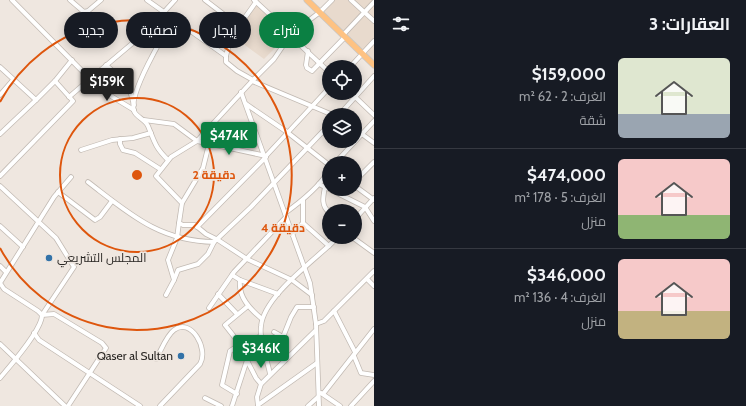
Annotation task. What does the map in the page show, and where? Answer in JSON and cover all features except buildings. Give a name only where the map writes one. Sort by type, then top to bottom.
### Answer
[{"type":"highway","points":[[307,0],[374,65]]},
{"type":"street","points":[[12,0],[90,78]]},
{"type":"street","points":[[70,0],[84,12],[88,11],[101,0]]},
{"type":"street","points":[[147,0],[164,12],[175,0]]},
{"type":"street","points":[[205,0],[221,12]]},
{"type":"street","points":[[314,17],[332,0]]},
{"type":"street","points":[[351,0],[374,21]]},
{"type":"street","points":[[248,12],[255,1],[266,12]]},
{"type":"street","points":[[308,51],[307,68],[312,71],[320,64],[374,2]]},
{"type":"street","points":[[191,31],[226,56]]},
{"type":"street","points":[[356,60],[374,41]]},
{"type":"street","points":[[69,96],[85,85],[90,78],[126,48]]},
{"type":"street","points":[[134,108],[143,73],[156,48]]},
{"type":"street","points":[[228,48],[226,62],[252,81],[322,110]]},
{"type":"street","points":[[182,204],[157,179],[156,176],[160,169],[168,160],[197,140],[274,59],[282,48]]},
{"type":"street","points":[[304,48],[320,64]]},
{"type":"street","points":[[0,134],[55,81],[72,60]]},
{"type":"street","points":[[106,65],[129,87],[134,108]]},
{"type":"street","points":[[0,68],[36,100]]},
{"type":"street","points":[[362,89],[374,76]]},
{"type":"street","points":[[0,95],[13,80]]},
{"type":"street","points":[[0,176],[73,101],[55,81]]},
{"type":"street","points":[[85,85],[101,90],[134,108],[144,120],[151,133],[155,146],[168,160]]},
{"type":"street","points":[[241,92],[266,157],[310,283],[316,324],[320,395],[319,406]]},
{"type":"street","points":[[197,227],[266,157],[287,132],[322,95]]},
{"type":"street","points":[[345,108],[352,100]]},
{"type":"street","points":[[358,100],[374,115]]},
{"type":"street","points":[[245,104],[287,132],[322,160]]},
{"type":"street","points":[[144,120],[174,124],[197,140],[266,157]]},
{"type":"street","points":[[374,121],[362,133],[374,143]]},
{"type":"street","points":[[166,295],[178,270],[198,264],[208,254],[216,241],[322,132]]},
{"type":"street","points":[[81,150],[112,140],[151,133]]},
{"type":"street","points":[[120,139],[120,144],[123,150],[135,153],[160,169]]},
{"type":"street","points":[[174,280],[168,260],[177,238],[182,204],[203,168],[209,144]]},
{"type":"street","points":[[341,156],[348,148]]},
{"type":"street","points":[[362,174],[374,162]]},
{"type":"street","points":[[68,406],[105,351],[105,346],[54,314],[42,315],[0,285],[6,272],[58,192],[71,177]]},
{"type":"street","points":[[209,308],[232,275],[286,215],[322,180]]},
{"type":"street","points":[[88,182],[112,201],[143,222],[177,238],[216,241]]},
{"type":"street","points":[[0,186],[56,238],[74,267],[42,315],[42,320],[34,333],[16,360],[0,378]]},
{"type":"street","points":[[0,194],[4,189]]},
{"type":"street","points":[[362,191],[374,199],[362,210]]},
{"type":"street","points":[[58,192],[95,220],[100,217],[112,201]]},
{"type":"street","points":[[343,196],[365,207],[374,221]]},
{"type":"street","points":[[292,234],[303,223],[303,200]]},
{"type":"street","points":[[178,223],[197,227],[216,241],[247,259],[292,280],[312,295]]},
{"type":"street","points":[[270,374],[261,336],[262,319],[278,294],[329,246],[303,223]]},
{"type":"street","points":[[0,226],[23,247]]},
{"type":"street","points":[[362,244],[374,253]]},
{"type":"street","points":[[0,266],[6,272]]},
{"type":"street","points":[[316,324],[324,321],[374,271]]},
{"type":"street","points":[[232,275],[240,280],[278,294]]},
{"type":"street","points":[[366,279],[374,286]]},
{"type":"street","points":[[240,280],[239,290],[248,306],[262,319]]},
{"type":"street","points":[[218,294],[237,314]]},
{"type":"street","points":[[248,306],[225,325],[239,345],[262,384]]},
{"type":"street","points":[[274,332],[283,337],[291,317],[297,307],[314,307]]},
{"type":"street","points":[[334,311],[361,373],[374,375]]},
{"type":"street","points":[[156,360],[173,331],[179,328],[189,329],[193,332],[202,346],[202,359],[200,364],[160,406]]},
{"type":"street","points":[[308,406],[320,395],[374,328]]},
{"type":"street","points":[[316,331],[270,374],[262,384],[257,397],[258,405],[317,363]]},
{"type":"street","points":[[34,333],[39,340],[140,406]]},
{"type":"street","points":[[237,394],[224,387],[222,384],[230,351],[239,345],[261,336]]},
{"type":"street","points":[[0,344],[65,406]]},
{"type":"street","points":[[245,355],[263,347]]},
{"type":"street","points":[[232,406],[247,360]]},
{"type":"street","points":[[352,406],[374,381]]},
{"type":"street","points":[[320,395],[340,406]]},
{"type":"street","points":[[205,398],[221,406]]},
{"type":"shaded area","points":[[335,0],[374,0],[374,62],[322,12]]},
{"type":"shaded area","points":[[256,5],[263,12],[259,12],[259,48],[275,48],[264,59],[249,48],[251,48],[251,12]]},
{"type":"place","name":"المجلس التشريعي","points":[[49,258]]},
{"type":"place","name":"Qaser al Sultan","points":[[181,356]]}]
